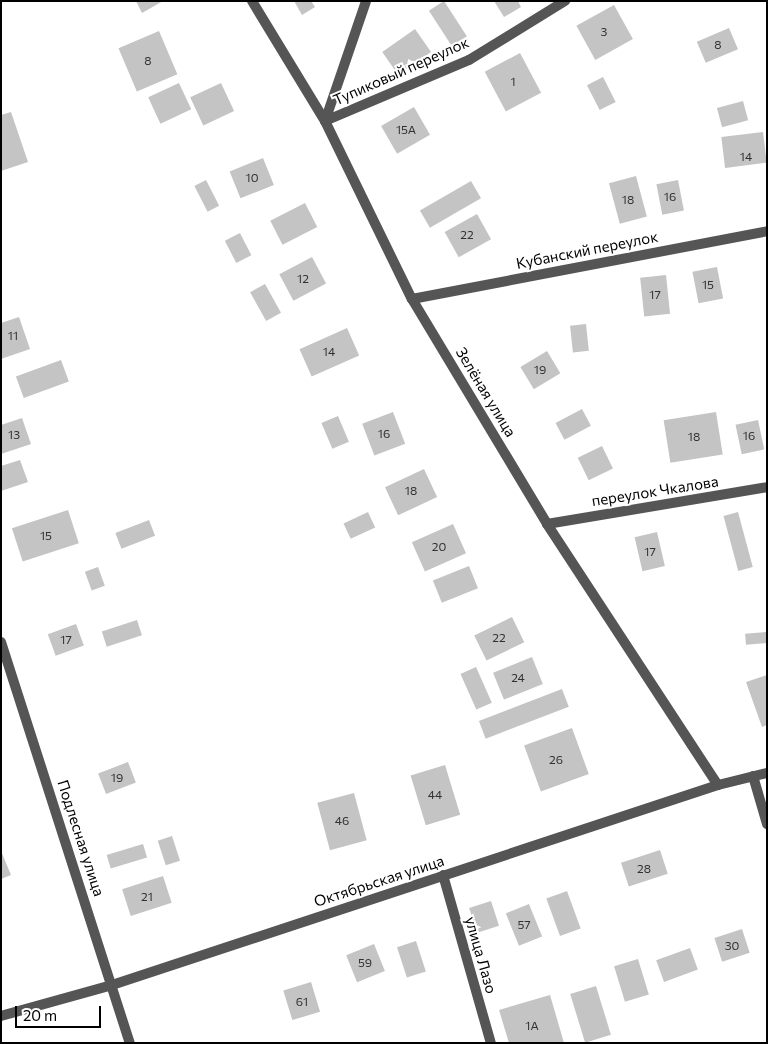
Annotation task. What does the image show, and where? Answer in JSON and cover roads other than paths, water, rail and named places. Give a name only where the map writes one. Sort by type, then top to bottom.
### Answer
[{"type":"street","name":"Зелёная улица","points":[[252,1],[325,121],[412,299],[547,524],[718,785]]},
{"type":"street","points":[[325,121],[366,1]]},
{"type":"street","name":"Тупиковый переулок","points":[[325,121],[469,60],[565,1]]},
{"type":"street","name":"Кубанский переулок","points":[[412,299],[767,231]]},
{"type":"street","name":"переулок Чкалова","points":[[547,524],[767,487]]},
{"type":"street","name":"Подлесная улица","points":[[1,642],[130,1043]]},
{"type":"street","name":"Октябрьская улица","points":[[1,1016],[112,985],[718,785],[767,773]]},
{"type":"street","points":[[753,776],[767,824]]},
{"type":"street","name":"улица Лазо","points":[[443,875],[491,1043]]}]
